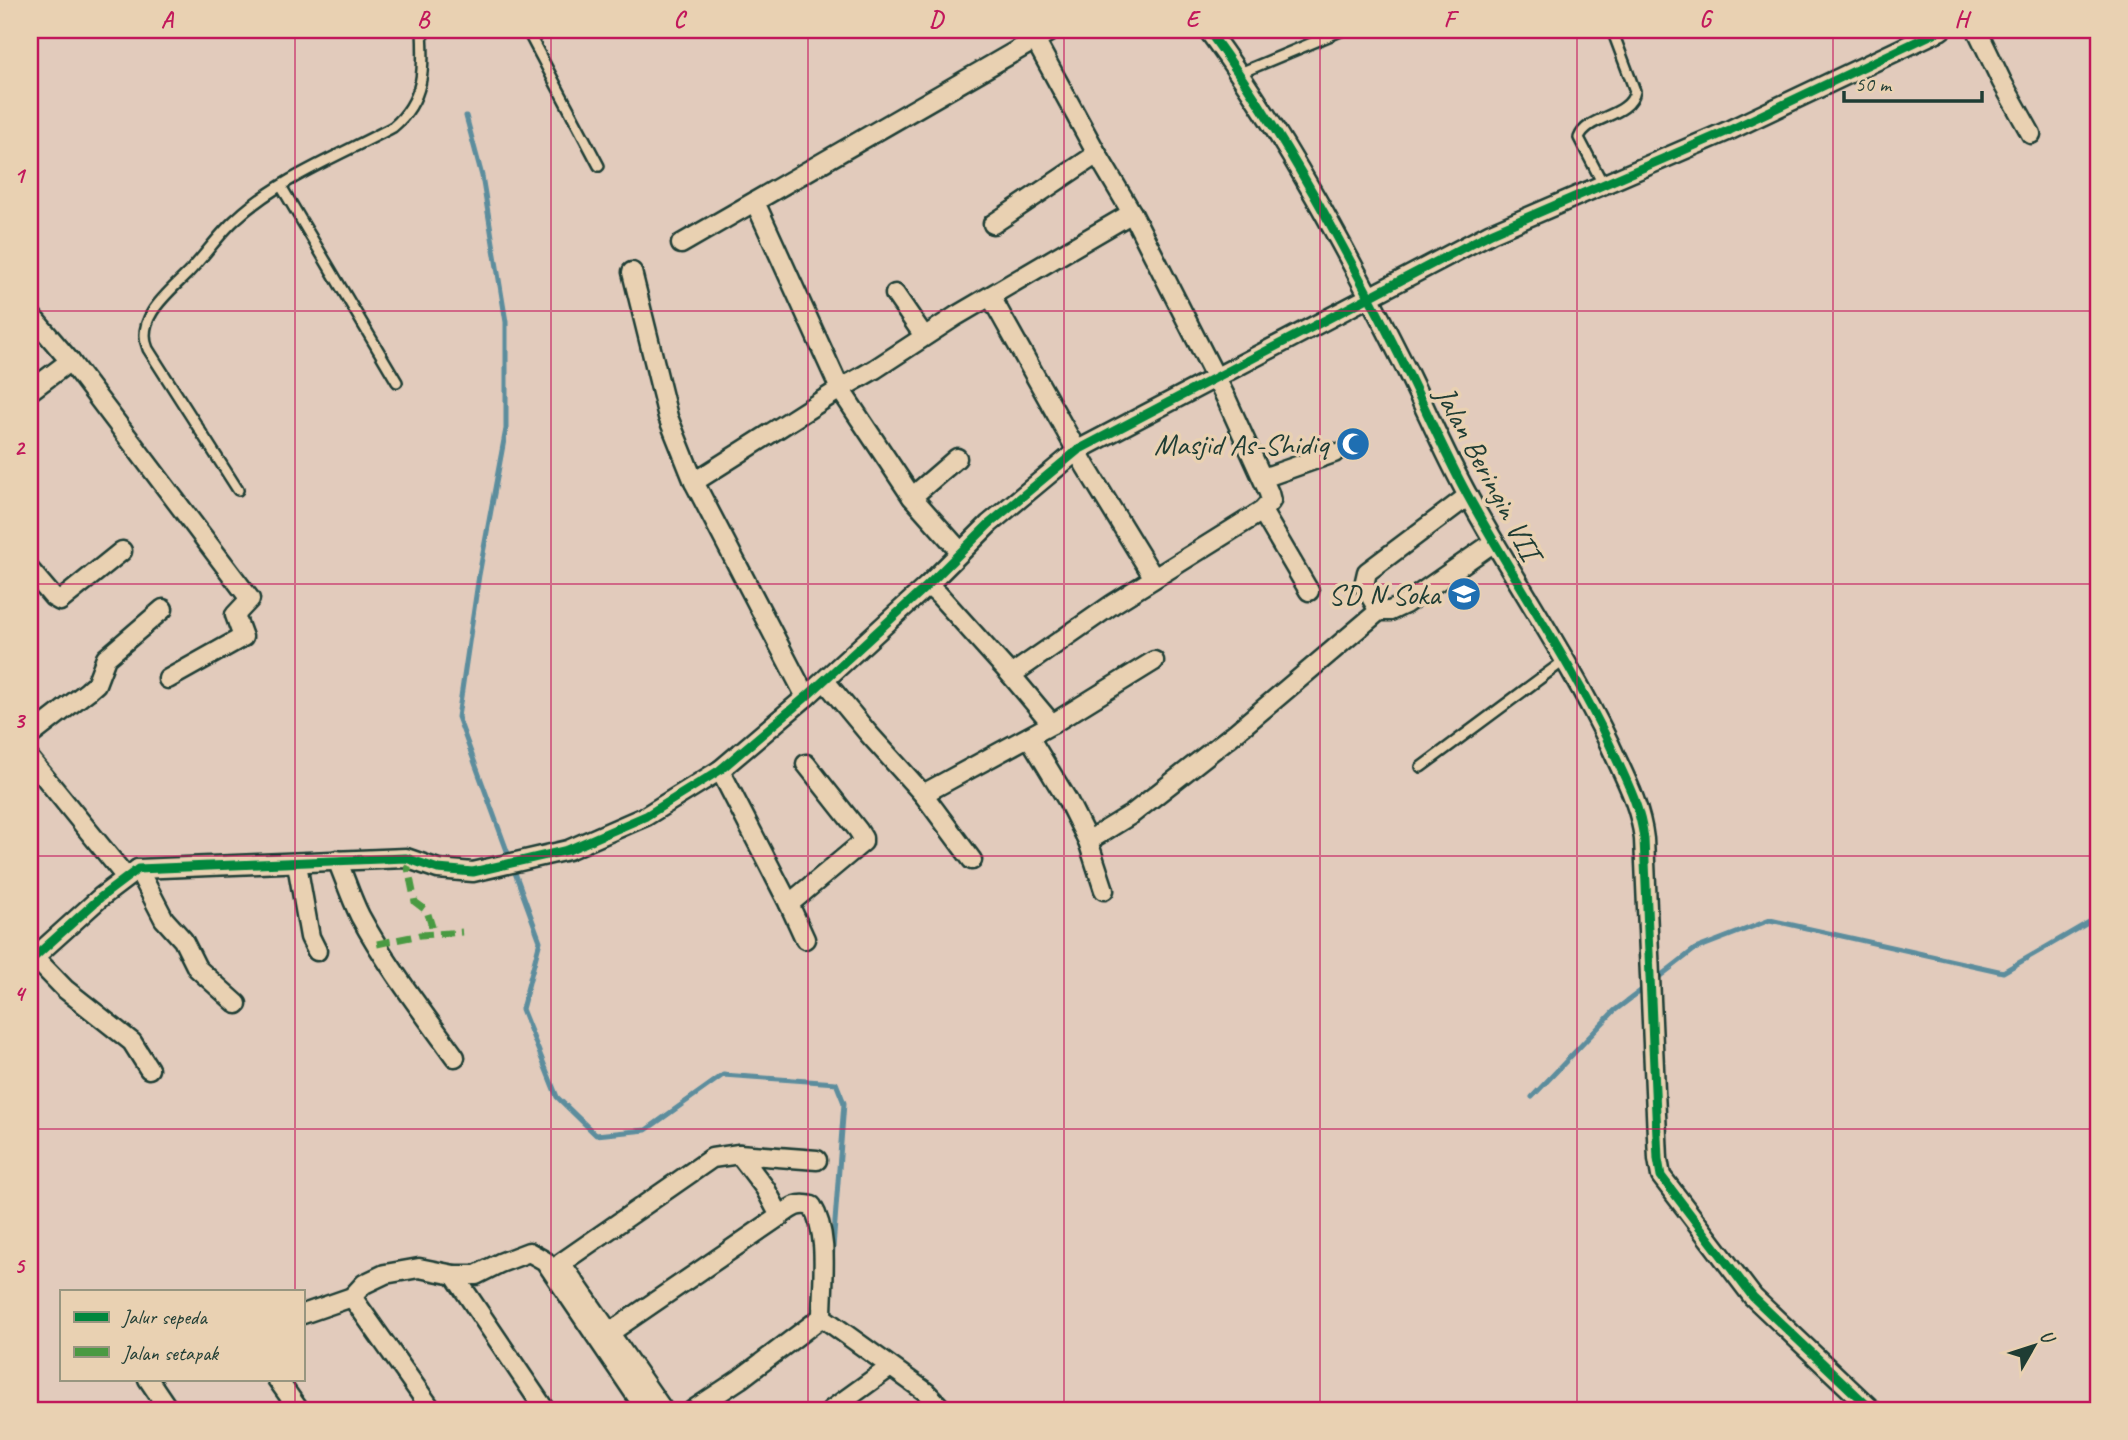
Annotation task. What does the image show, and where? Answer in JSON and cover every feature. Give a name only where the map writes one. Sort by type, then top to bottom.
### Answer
[{"type":"street","points":[[681,244],[1053,30]]},
{"type":"street","name":"Jalan Beringin VII","points":[[1208,30],[1240,73],[1311,191],[1369,296],[1468,496],[1599,723],[1639,809],[1644,839],[1648,964],[1661,1176],[1753,1297],[1872,1410]]},
{"type":"street","points":[[149,1069],[132,1042],[32,959],[132,873],[406,858],[438,869],[473,872],[568,850],[646,816],[720,770],[934,589],[960,551],[1081,457],[1220,386],[1369,296],[1491,233],[1730,130],[1941,30]]},
{"type":"street","points":[[1977,30],[2031,134]]},
{"type":"street","points":[[1011,675],[1113,604],[1262,511],[1271,501],[1220,386],[1132,213],[1035,40]]},
{"type":"street","points":[[993,224],[1097,154]]},
{"type":"street","points":[[755,202],[840,389],[912,497],[960,551]]},
{"type":"street","points":[[694,482],[924,336],[1045,262],[1132,213]]},
{"type":"street","points":[[632,272],[668,417],[694,482],[806,697]]},
{"type":"street","points":[[895,294],[924,336]]},
{"type":"street","points":[[991,297],[1081,457],[1154,578]]},
{"type":"street","points":[[30,314],[69,361],[250,599],[235,615],[243,637],[168,679]]},
{"type":"street","points":[[30,391],[69,361]]},
{"type":"street","points":[[1263,478],[1334,453]]},
{"type":"street","points":[[912,497],[957,458]]},
{"type":"street","points":[[1379,611],[1364,585],[1367,572],[1468,496]]},
{"type":"street","points":[[1262,511],[1309,592]]},
{"type":"street","points":[[1088,841],[1132,814],[1224,742],[1379,611],[1390,611],[1405,604],[1494,542]]},
{"type":"street","points":[[30,570],[53,597],[60,601],[122,551]]},
{"type":"street","points":[[934,589],[1052,724]]},
{"type":"street","points":[[30,736],[96,684],[106,659],[163,608]]},
{"type":"street","points":[[923,794],[1052,724],[1154,661]]},
{"type":"street","points":[[825,681],[923,794],[972,860]]},
{"type":"street","points":[[1029,737],[1068,801],[1088,841],[1104,890]]},
{"type":"street","points":[[30,759],[132,873],[164,919],[183,940],[197,968],[237,1004]]},
{"type":"street","points":[[789,904],[863,842],[858,830],[806,764]]},
{"type":"street","points":[[720,770],[805,939]]},
{"type":"street","points":[[337,860],[360,915],[377,944],[408,993],[455,1057]]},
{"type":"street","points":[[297,864],[310,937],[317,951]]},
{"type":"street","points":[[738,1154],[765,1188],[780,1216]]},
{"type":"street","points":[[646,1410],[561,1263],[712,1158],[738,1154],[817,1160]]},
{"type":"street","points":[[604,1336],[796,1204],[804,1203],[812,1206],[820,1219],[822,1317]]},
{"type":"street","points":[[304,1314],[352,1297],[365,1284],[385,1274],[419,1268],[454,1275],[476,1275],[529,1252],[545,1261],[663,1410]]},
{"type":"street","points":[[454,1275],[545,1410]]},
{"type":"street","points":[[352,1297],[432,1410]]},
{"type":"street","points":[[822,1317],[889,1368],[926,1392],[943,1410]]},
{"type":"street","points":[[693,1410],[822,1317]]},
{"type":"street","points":[[831,1410],[889,1368]]},
{"type":"street","points":[[149,1380],[169,1410]]},
{"type":"street","points":[[278,1380],[299,1410]]},
{"type":"lane","points":[[238,490],[148,349],[144,332],[149,317],[238,217],[281,186],[393,127],[405,118],[413,107],[424,65],[422,30]]},
{"type":"lane","points":[[527,30],[599,166]]},
{"type":"lane","points":[[1240,73],[1343,30]]},
{"type":"lane","points":[[1603,184],[1579,138],[1583,130],[1626,107],[1634,96],[1635,91],[1612,30]]},
{"type":"lane","points":[[281,186],[397,382]]},
{"type":"lane","points":[[1421,766],[1565,660]]},
{"type":"waterway","points":[[466,116],[482,176],[506,322],[506,429],[479,575],[458,717],[540,941],[522,1009],[557,1097],[596,1135],[646,1130],[723,1075],[836,1083],[844,1103],[832,1261]]},
{"type":"waterway","points":[[1655,980],[1695,949],[1770,920],[2003,972],[2098,917]]},
{"type":"waterway","points":[[1532,1097],[1614,1011],[1647,986]]},
{"type":"marked path","points":[[406,858],[415,902],[427,911],[434,933]]},
{"type":"marked path","points":[[377,944],[420,935],[462,932]]},
{"type":"cycle path","points":[[1208,30],[1264,112],[1315,197],[1408,373],[1460,481],[1577,682],[1631,790],[1644,839],[1658,1159],[1661,1176],[1753,1297],[1872,1410]]},
{"type":"cycle path","points":[[30,961],[101,897],[138,869],[406,858],[438,869],[473,872],[568,850],[646,816],[720,770],[806,697],[928,585],[989,524],[1078,450],[1491,233],[1730,130],[1941,30]]},
{"type":"place","name":"Masjid As-Shidiq","points":[[1353,444]]},
{"type":"place","name":"SD N Soka","points":[[1464,594]]}]
